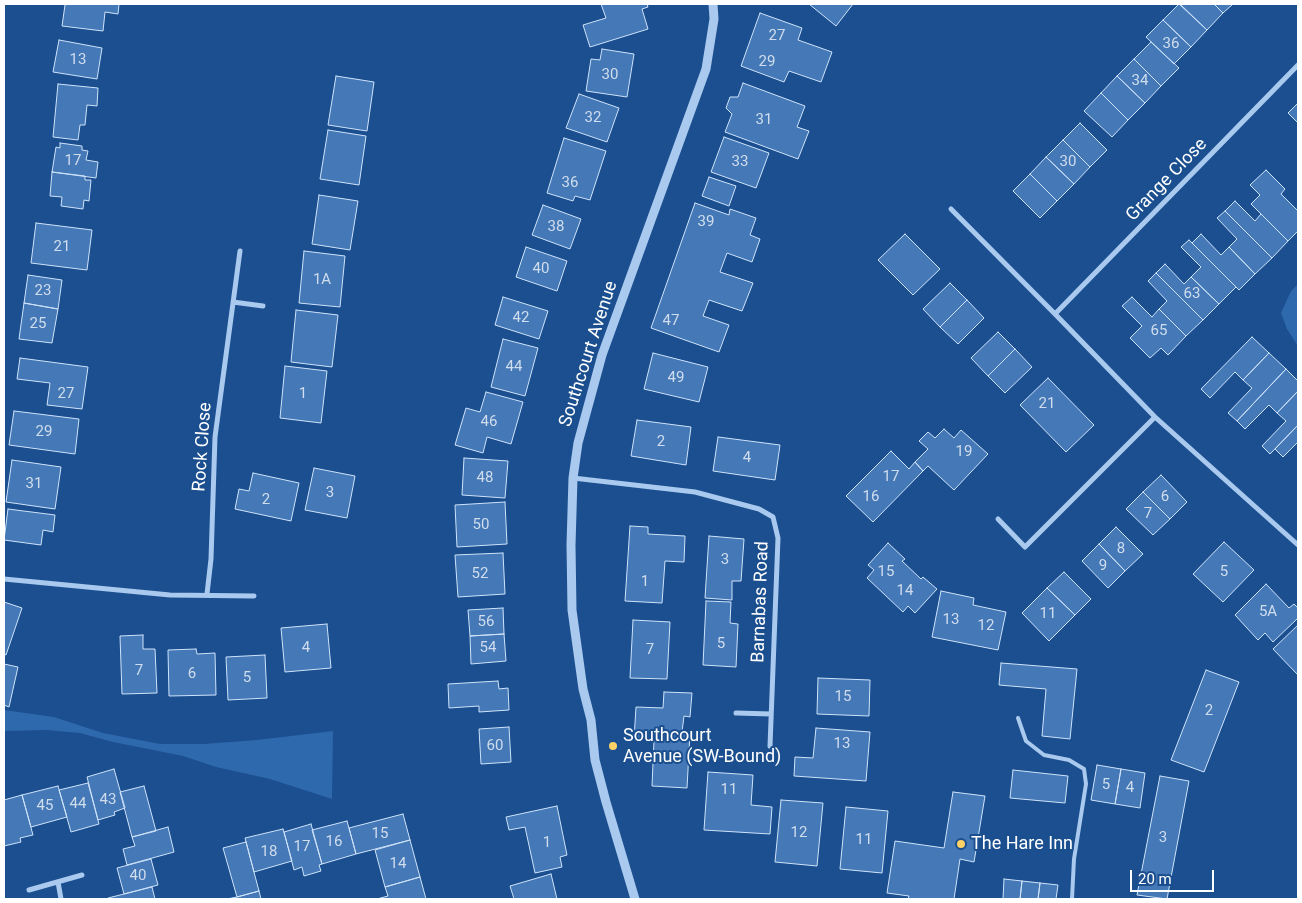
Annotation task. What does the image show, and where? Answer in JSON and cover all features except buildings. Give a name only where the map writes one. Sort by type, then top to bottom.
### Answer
[{"type":"street","name":"Southcourt Avenue","points":[[635,899],[595,760],[591,720],[583,689],[572,610],[573,478],[578,443],[602,355],[706,68],[714,19],[713,4]]},
{"type":"street","name":"Grange Close","points":[[1055,314],[1298,65]]},
{"type":"street","points":[[951,209],[1155,418],[1298,545]]},
{"type":"street","name":"Rock Close","points":[[207,594],[211,559],[215,437],[240,250]]},
{"type":"street","points":[[233,302],[262,306]]},
{"type":"street","points":[[998,519],[1025,547],[1155,418]]},
{"type":"street","name":"Barnabas Road","points":[[573,478],[694,492],[759,509],[773,517],[778,538],[770,746]]},
{"type":"street","points":[[4,579],[170,595],[254,596]]},
{"type":"street","points":[[736,713],[771,714]]},
{"type":"street","points":[[29,890],[82,875]]},
{"type":"street","points":[[58,882],[61,899]]},
{"type":"lane","points":[[1018,718],[1026,741],[1044,756],[1069,760],[1084,769],[1086,784],[1074,859],[1072,899]]},
{"type":"shaded area","points":[[1298,284],[1298,346],[1287,329],[1281,313],[1291,291]]},
{"type":"shaded area","points":[[4,710],[54,717],[103,733],[160,744],[204,744],[333,731],[332,799],[270,779],[216,767],[183,756],[113,742],[80,733],[46,730],[4,731]]},
{"type":"place","name":"Southcourt Avenue (SW-Bound)","points":[[613,746]]},
{"type":"place","name":"The Hare Inn","points":[[961,844]]}]
